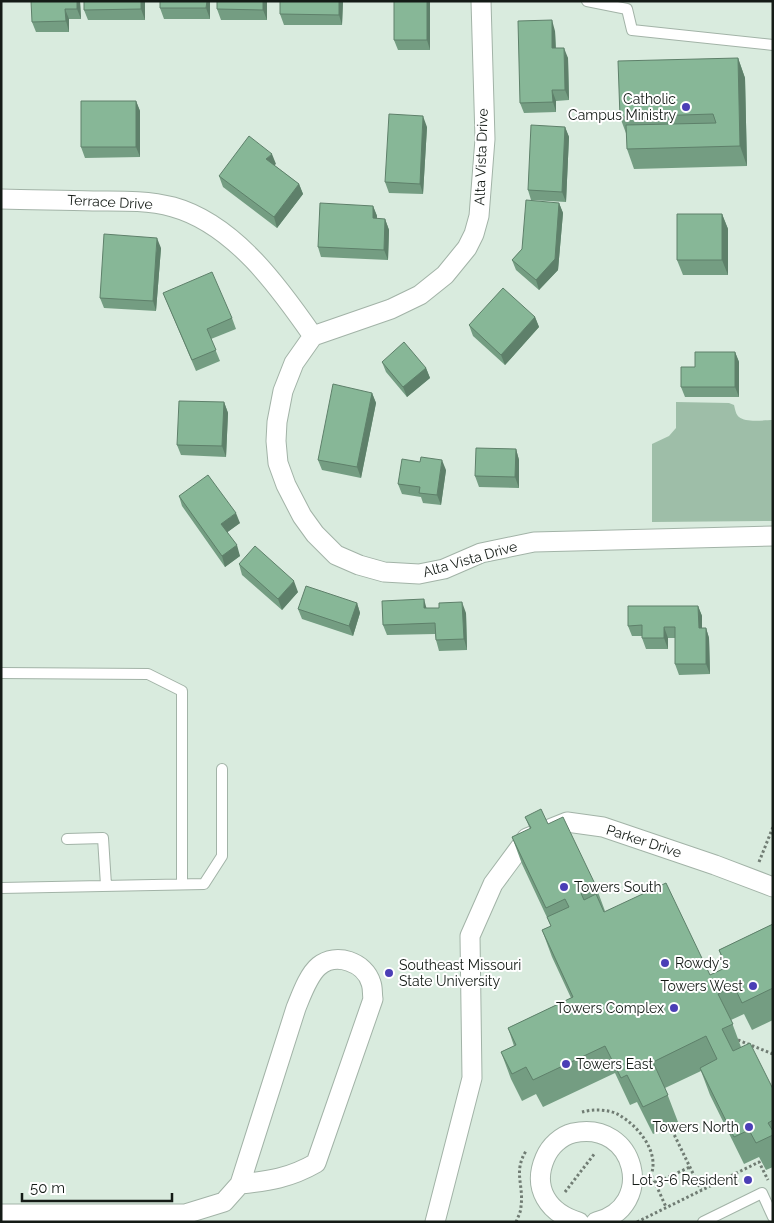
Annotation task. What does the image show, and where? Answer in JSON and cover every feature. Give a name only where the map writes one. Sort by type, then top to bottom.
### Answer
[{"type":"street","name":"Alta Vista Drive","points":[[480,1],[484,139],[479,216],[474,234],[467,248],[445,275],[420,296],[391,309],[313,336],[294,364],[283,391],[277,422],[276,441],[278,463],[286,485],[302,516],[336,555],[359,565],[384,572],[419,574],[444,568],[480,553],[534,542],[773,536]]},
{"type":"street","name":"Terrace Drive","points":[[1,199],[138,201],[172,207],[195,215],[212,225],[253,258],[286,296],[313,336]]},
{"type":"street","name":"Parker Drive","points":[[434,1222],[472,1078],[470,936],[493,884],[526,838],[567,822],[603,827],[773,887]]},
{"type":"street","points":[[1,1214],[185,1214],[224,1202],[240,1184],[296,1008],[306,984],[319,966],[336,960],[351,961],[362,968],[371,982],[373,998],[316,1163],[300,1172],[278,1180],[240,1184]]},
{"type":"street","points":[[579,1222],[566,1218],[554,1209],[546,1199],[541,1184],[541,1169],[546,1155],[555,1143],[568,1134],[583,1131],[598,1132],[612,1138],[624,1149],[630,1162],[633,1177],[630,1192],[623,1206],[607,1220]]},
{"type":"lane","points":[[587,1],[626,9],[632,30],[773,45]]},
{"type":"lane","points":[[1,673],[148,674],[182,691],[182,884]]},
{"type":"lane","points":[[1,888],[204,884],[222,856],[222,769]]},
{"type":"lane","points":[[67,839],[103,838],[106,885]]},
{"type":"lane","points":[[702,1222],[762,1193],[773,1217]]},
{"type":"path","points":[[752,879],[773,827]]},
{"type":"path","points":[[738,1040],[773,1054]]},
{"type":"path","points":[[670,1126],[702,1190]]},
{"type":"path","points":[[645,1141],[651,1152],[654,1164]]},
{"type":"path","points":[[554,1209],[600,1146]]},
{"type":"path","points":[[637,1222],[759,1162],[769,1182]]},
{"type":"path","points":[[655,1183],[690,1167]]},
{"type":"path","points":[[651,1175],[666,1208]]},
{"type":"green space","points":[[676,402],[729,403],[734,405],[737,415],[742,419],[750,421],[773,420],[773,521],[652,522],[652,444],[669,436],[676,428]]},
{"type":"building","points":[[31,1],[77,1],[77,9],[65,9],[66,21],[32,22]]},
{"type":"building","points":[[84,1],[141,1],[141,9],[84,10]]},
{"type":"building","points":[[160,1],[207,1],[206,8],[160,8]]},
{"type":"building","points":[[217,1],[263,1],[263,10],[217,9]]},
{"type":"building","points":[[280,1],[339,1],[339,15],[280,14]]},
{"type":"building","points":[[394,1],[427,1],[427,40],[394,40]]},
{"type":"building","points":[[552,20],[552,48],[564,48],[565,90],[552,90],[553,102],[520,103],[518,21]]},
{"type":"building","name":"Catholic Campus Ministry","points":[[738,58],[740,146],[627,149],[626,125],[716,123],[713,114],[620,117],[618,61]]},
{"type":"building","points":[[81,101],[136,101],[136,147],[81,147]]},
{"type":"building","points":[[389,114],[423,116],[420,184],[385,182]]},
{"type":"building","points":[[531,125],[565,127],[562,192],[528,190]]},
{"type":"building","points":[[249,136],[272,154],[266,159],[299,184],[274,217],[219,176]]},
{"type":"building","points":[[526,200],[559,203],[555,259],[536,280],[512,260],[522,249]]},
{"type":"building","points":[[320,203],[373,206],[373,218],[385,219],[384,250],[318,247]]},
{"type":"building","points":[[677,214],[722,214],[722,260],[677,260]]},
{"type":"building","points":[[104,234],[157,238],[153,301],[100,298]]},
{"type":"building","points":[[212,272],[232,318],[207,329],[216,350],[192,360],[163,293]]},
{"type":"building","points":[[503,288],[535,317],[501,355],[469,325]]},
{"type":"building","points":[[404,342],[426,368],[403,387],[382,362]]},
{"type":"building","points":[[695,352],[735,352],[735,387],[681,387],[681,367],[695,367]]},
{"type":"building","points":[[333,384],[372,393],[357,467],[318,460]]},
{"type":"building","points":[[179,401],[224,402],[222,446],[177,445]]},
{"type":"building","points":[[476,448],[516,449],[515,477],[475,476]]},
{"type":"building","points":[[421,457],[442,460],[437,495],[419,493],[420,487],[398,484],[402,459],[420,462]]},
{"type":"building","points":[[208,475],[236,513],[221,524],[237,545],[222,556],[179,496]]},
{"type":"building","points":[[255,546],[294,581],[278,599],[239,564]]},
{"type":"building","points":[[306,586],[357,603],[349,626],[298,609]]},
{"type":"building","points":[[424,599],[424,608],[439,608],[439,603],[462,602],[464,639],[436,640],[435,623],[383,625],[382,601]]},
{"type":"building","points":[[628,606],[698,606],[699,628],[706,628],[706,664],[675,664],[675,627],[664,627],[664,638],[642,638],[642,625],[628,626]]},
{"type":"building","name":"Towers Complex","points":[[541,809],[548,824],[563,817],[595,884],[580,891],[584,900],[596,894],[604,912],[666,883],[710,975],[727,967],[719,950],[773,924],[773,988],[742,1003],[734,986],[718,994],[733,1024],[722,1029],[733,1051],[750,1043],[773,1089],[773,1120],[768,1123],[773,1131],[773,1135],[756,1143],[749,1130],[734,1137],[700,1068],[717,1059],[706,1036],[653,1062],[668,1095],[643,1107],[627,1075],[621,1078],[605,1046],[533,1080],[526,1067],[512,1074],[501,1052],[516,1045],[508,1028],[573,997],[542,930],[551,926],[547,917],[569,907],[565,899],[546,908],[512,837],[531,828],[525,817]]},
{"type":"place","name":"Catholic Campus Ministry","points":[[686,107]]},
{"type":"place","name":"Towers South","points":[[564,887]]},
{"type":"place","name":"Rowdy's","points":[[665,963]]},
{"type":"place","name":"Southeast Missouri State University","points":[[389,973]]},
{"type":"place","name":"Towers West","points":[[753,986]]},
{"type":"place","name":"Towers Complex","points":[[674,1008]]},
{"type":"place","name":"Towers East","points":[[566,1064]]},
{"type":"place","name":"Towers North","points":[[749,1127]]},
{"type":"place","name":"Lot 3-6 Resident","points":[[748,1180]]}]
